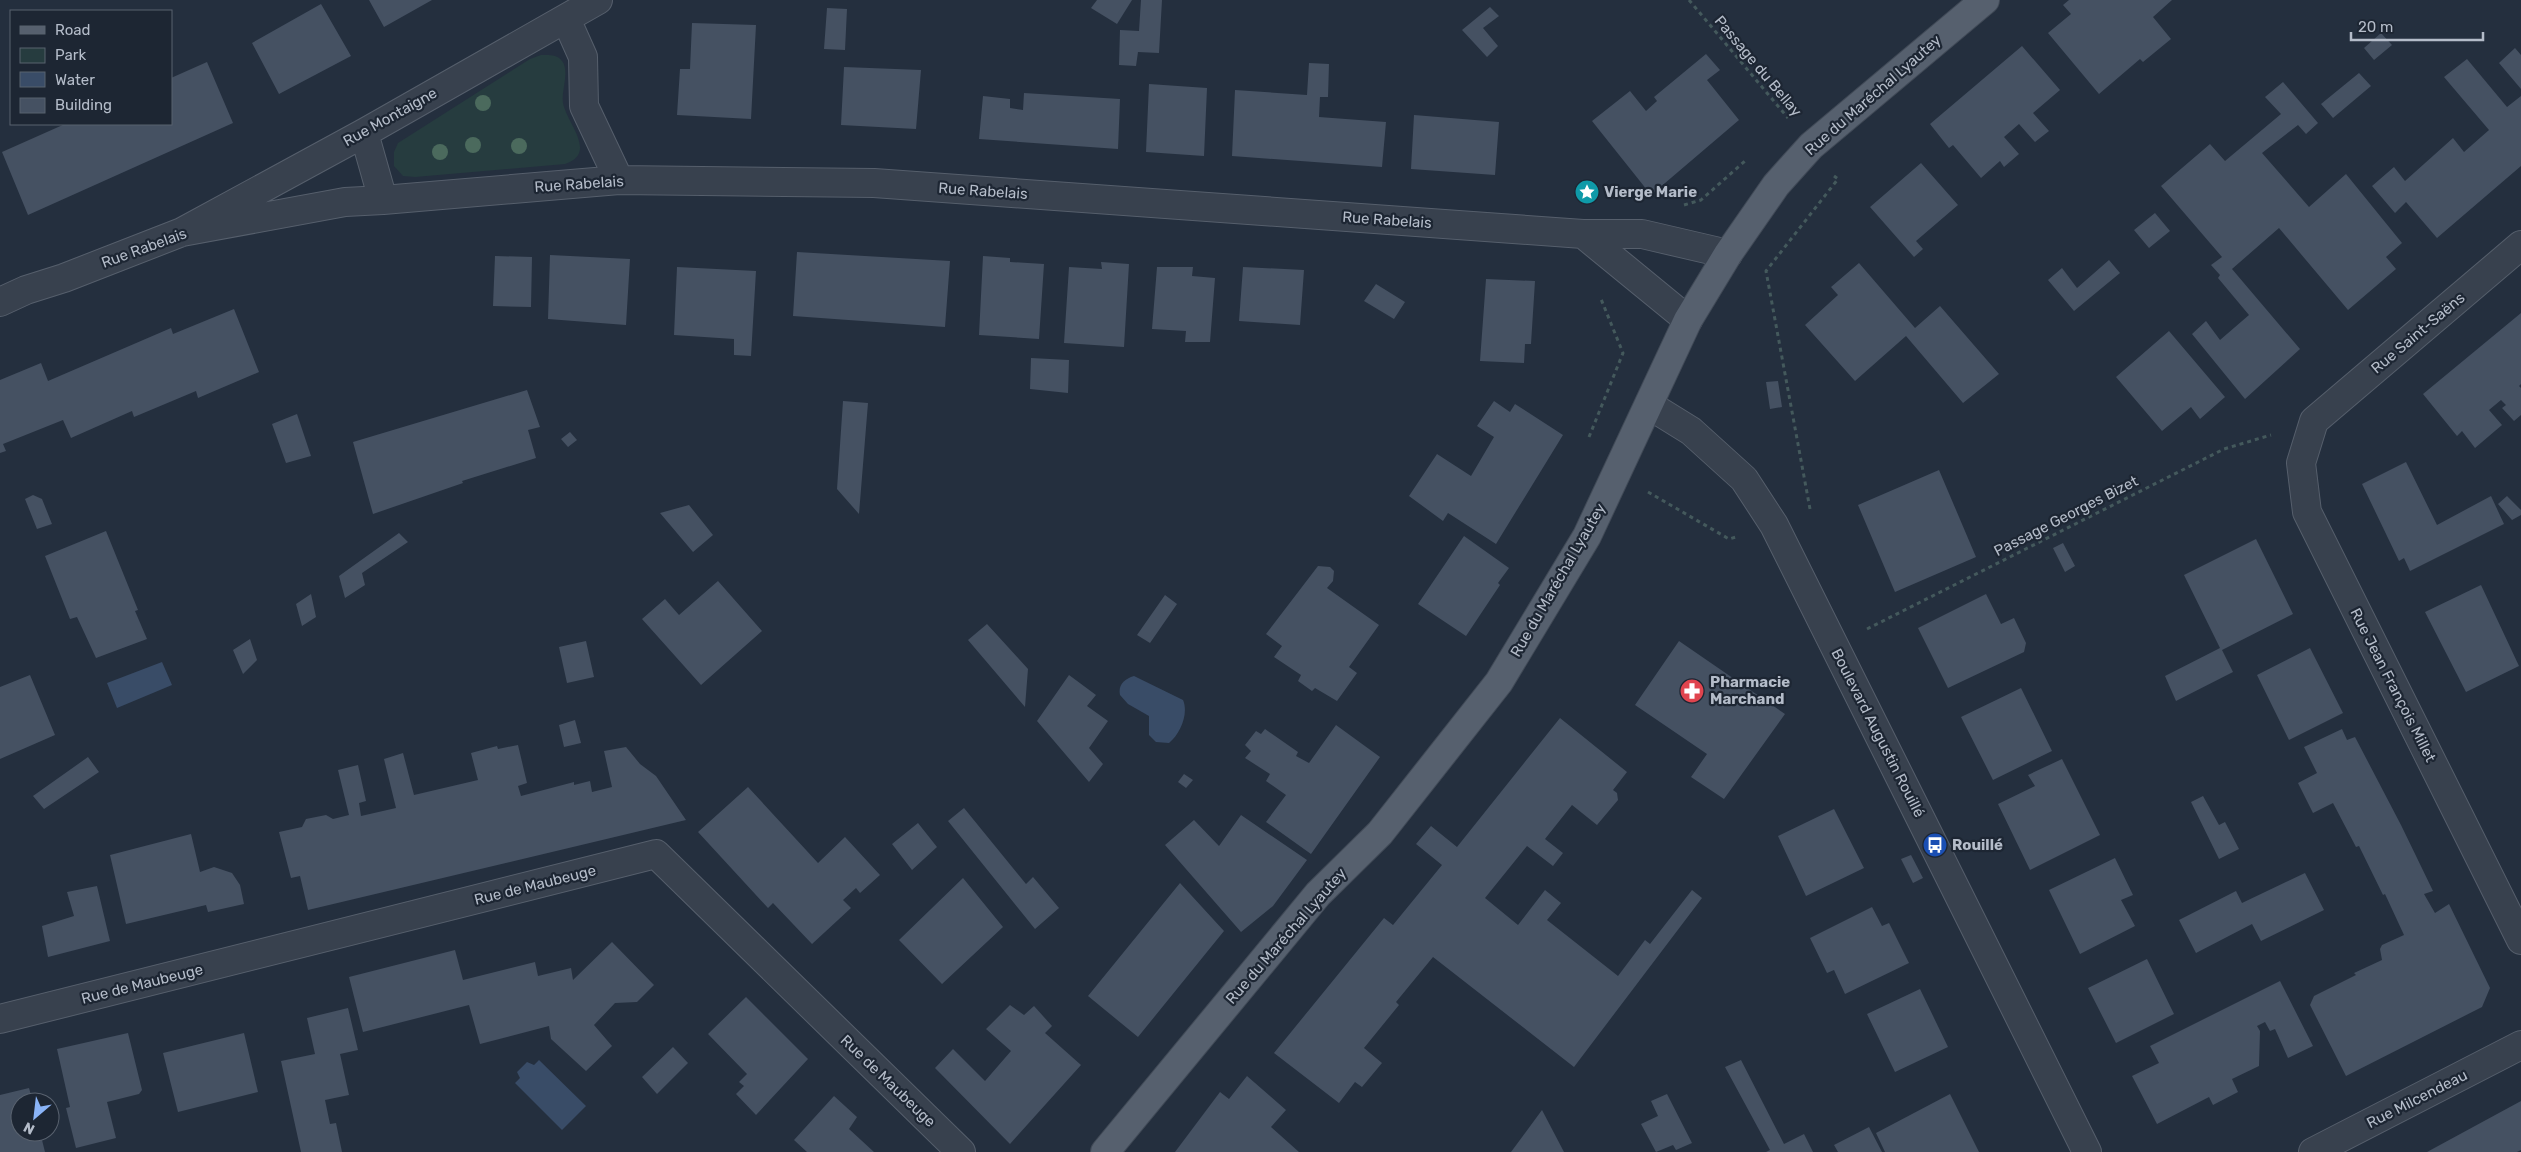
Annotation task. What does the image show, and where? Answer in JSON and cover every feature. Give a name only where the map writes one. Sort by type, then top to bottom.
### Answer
[{"type":"main road","name":"Rue du Maréchal Lyautey","points":[[1105,1152],[1318,894],[1380,833],[1499,682],[1587,536],[1688,320],[1728,254],[1776,185],[1811,146],[1985,0]]},
{"type":"street","name":"Rue Montaigne","points":[[182,232],[364,133],[598,0]]},
{"type":"street","points":[[566,18],[583,57],[584,106],[619,180]]},
{"type":"street","points":[[364,133],[383,200]]},
{"type":"street","name":"Rue Rabelais","points":[[0,302],[26,290],[64,278],[182,232],[345,202],[619,180],[874,183],[1583,234],[1642,234],[1728,254]]},
{"type":"street","points":[[1583,234],[1688,320]]},
{"type":"street","name":"Rue Saint-Saëns","points":[[2314,421],[2521,245]]},
{"type":"street","name":"Boulevard Augustin Rouillé","points":[[1649,405],[1691,431],[1744,479],[1774,525],[2087,1152]]},
{"type":"street","name":"Rue Jean François Millet","points":[[2314,421],[2301,463],[2307,512],[2521,940]]},
{"type":"street","name":"Rue de Maubeuge","points":[[0,1019],[656,854],[961,1152]]},
{"type":"street","name":"Rue Milcendeau","points":[[2313,1152],[2521,1045]]},
{"type":"path","name":"Passage du Bellay","points":[[1689,0],[1811,146]]},
{"type":"path","name":"Passage Georges Bizet","points":[[1835,645],[2224,449],[2314,421]]},
{"type":"green space","points":[[541,55],[555,56],[564,65],[563,103],[580,145],[579,153],[575,159],[565,164],[415,177],[403,176],[394,166],[394,152],[398,143],[530,59]]},
{"type":"water","points":[[162,662],[172,685],[117,708],[107,683]]},
{"type":"water","points":[[1134,676],[1183,700],[1185,705],[1184,717],[1180,729],[1169,743],[1156,742],[1149,735],[1149,716],[1128,704],[1120,695],[1122,683]]},
{"type":"water","points":[[539,1060],[586,1106],[562,1130],[515,1083],[520,1078],[517,1072],[527,1062],[534,1065]]},
{"type":"building","points":[[369,0],[432,0],[384,27]]},
{"type":"building","points":[[1097,0],[1132,0],[1117,24],[1091,8]]},
{"type":"building","points":[[1141,0],[1162,0],[1159,53],[1138,52],[1136,66],[1119,65],[1120,30],[1139,31]]},
{"type":"building","points":[[2069,0],[2172,0],[2153,17],[2171,39],[2143,62],[2140,59],[2099,94],[2048,33],[2071,14],[2063,5]]},
{"type":"building","points":[[321,4],[351,56],[279,94],[252,43]]},
{"type":"building","points":[[1490,7],[1499,16],[1483,28],[1498,46],[1487,57],[1462,30]]},
{"type":"building","points":[[827,8],[847,9],[845,50],[824,49]]},
{"type":"building","points":[[692,23],[756,25],[751,119],[677,115],[680,69],[690,69]]},
{"type":"building","points":[[2381,33],[2392,45],[2374,60],[2364,48]]},
{"type":"building","points":[[2022,46],[2060,90],[2033,113],[2049,131],[2035,142],[2019,124],[2004,137],[2019,154],[2004,167],[2000,161],[1981,178],[1953,145],[1949,148],[1930,124]]},
{"type":"building","points":[[2515,48],[2521,55],[2521,89],[2499,63]]},
{"type":"building","points":[[1706,54],[1720,70],[1707,80],[1739,120],[1651,195],[1592,121],[1630,91],[1646,111],[1657,101],[1654,97]]},
{"type":"building","points":[[2467,59],[2507,107],[2521,96],[2521,166],[2437,238],[2406,202],[2395,213],[2372,186],[2394,167],[2405,181],[2453,138],[2464,152],[2489,130],[2444,77]]},
{"type":"building","points":[[207,62],[233,123],[28,215],[2,152],[63,125],[172,125],[172,78]]},
{"type":"building","points":[[1309,63],[1329,64],[1328,97],[1320,97],[1319,117],[1386,122],[1382,167],[1232,156],[1235,90],[1307,95]]},
{"type":"building","points":[[844,67],[921,70],[916,129],[841,125]]},
{"type":"building","points":[[2359,73],[2371,86],[2333,118],[2321,104]]},
{"type":"building","points":[[2283,82],[2318,123],[2306,134],[2298,125],[2262,153],[2309,207],[2346,174],[2402,243],[2386,257],[2396,269],[2348,310],[2279,228],[2232,269],[2300,349],[2245,399],[2192,334],[2206,321],[2220,340],[2249,315],[2218,278],[2220,275],[2211,265],[2222,257],[2161,186],[2210,144],[2225,161],[2281,114],[2265,97]]},
{"type":"building","points":[[1149,84],[1207,88],[1204,156],[1146,152]]},
{"type":"building","points":[[1024,93],[1120,99],[1118,149],[979,139],[983,96],[1010,99],[1010,108],[1023,110]]},
{"type":"building","points":[[1414,115],[1499,122],[1495,175],[1411,169]]},
{"type":"building","points":[[1921,163],[1958,205],[1916,241],[1923,249],[1914,257],[1870,207]]},
{"type":"building","points":[[2155,213],[2170,231],[2149,248],[2134,230]]},
{"type":"building","points":[[797,252],[950,261],[945,327],[793,316]]},
{"type":"building","points":[[550,255],[630,259],[626,325],[548,319]]},
{"type":"building","points":[[495,256],[532,257],[531,307],[493,306]]},
{"type":"building","points":[[983,256],[1010,258],[1010,262],[1044,264],[1039,339],[979,335]]},
{"type":"building","points":[[2109,260],[2120,273],[2074,311],[2048,280],[2062,268],[2077,288]]},
{"type":"building","points":[[1101,262],[1129,264],[1124,347],[1064,343],[1069,267],[1102,269]]},
{"type":"building","points":[[1859,263],[1915,328],[1940,306],[1999,374],[1963,403],[1906,336],[1855,381],[1805,325],[1838,295],[1831,287]]},
{"type":"building","points":[[677,267],[756,271],[751,356],[734,355],[734,339],[674,335]]},
{"type":"building","points":[[1157,267],[1193,267],[1192,276],[1215,278],[1210,342],[1185,342],[1186,331],[1152,329]]},
{"type":"building","points":[[1243,267],[1304,270],[1300,325],[1239,321]]},
{"type":"building","points":[[1486,279],[1535,281],[1531,344],[1525,344],[1524,363],[1480,361]]},
{"type":"building","points":[[1376,284],[1405,302],[1394,319],[1364,301]]},
{"type":"building","points":[[234,309],[259,372],[198,398],[196,391],[134,417],[132,411],[71,438],[63,420],[3,444],[6,451],[0,453],[0,380],[41,363],[48,381],[171,328],[173,334]]},
{"type":"building","points":[[2521,313],[2521,384],[2519,386],[2521,388],[2521,415],[2514,421],[2502,408],[2506,405],[2501,400],[2489,410],[2502,425],[2475,448],[2462,431],[2457,436],[2423,394]]},
{"type":"building","points":[[2169,331],[2225,397],[2200,419],[2191,407],[2162,431],[2116,377]]},
{"type":"building","points":[[1031,358],[1069,360],[1068,393],[1030,389]]},
{"type":"building","points":[[1778,381],[1782,407],[1770,409],[1766,382]]},
{"type":"building","points":[[527,390],[540,427],[528,430],[536,458],[462,481],[463,483],[373,514],[353,442]]},
{"type":"building","points":[[843,401],[868,403],[859,514],[837,489]]},
{"type":"building","points":[[1494,401],[1510,412],[1515,404],[1563,435],[1496,544],[1448,513],[1443,521],[1409,496],[1437,454],[1471,476],[1494,437],[1477,426]]},
{"type":"building","points":[[297,414],[311,456],[286,463],[272,424]]},
{"type":"building","points":[[570,432],[577,440],[568,447],[561,439]]},
{"type":"building","points":[[2406,462],[2437,525],[2491,496],[2504,524],[2410,571],[2404,558],[2399,561],[2362,484]]},
{"type":"building","points":[[1939,470],[1976,557],[1895,592],[1858,505]]},
{"type":"building","points":[[33,495],[42,499],[52,524],[37,529],[25,499]]},
{"type":"building","points":[[2507,496],[2521,510],[2521,515],[2512,520],[2498,504]]},
{"type":"building","points":[[689,505],[713,535],[693,552],[660,513]]},
{"type":"building","points":[[106,531],[138,610],[135,611],[147,639],[96,658],[77,617],[70,619],[45,556]]},
{"type":"building","points":[[399,533],[408,542],[362,573],[365,585],[345,598],[339,576]]},
{"type":"building","points":[[1464,536],[1509,568],[1466,636],[1418,604]]},
{"type":"building","points":[[2256,539],[2293,614],[2222,650],[2233,672],[2176,701],[2165,676],[2220,648],[2184,575]]},
{"type":"building","points":[[2063,543],[2075,566],[2065,572],[2053,548]]},
{"type":"building","points":[[1318,566],[1330,567],[1334,571],[1333,581],[1327,588],[1379,625],[1349,667],[1357,673],[1337,701],[1315,688],[1312,691],[1298,681],[1301,675],[1274,657],[1282,646],[1266,634]]},
{"type":"building","points":[[718,581],[762,631],[701,685],[642,619],[665,599],[679,615]]},
{"type":"building","points":[[2481,585],[2519,666],[2466,692],[2425,612]]},
{"type":"building","points":[[311,594],[316,617],[302,626],[296,604]]},
{"type":"building","points":[[1986,594],[2001,624],[2014,618],[2026,643],[2024,652],[1948,688],[1918,628]]},
{"type":"building","points":[[1165,595],[1177,604],[1150,643],[1137,635]]},
{"type":"building","points":[[987,624],[1028,669],[1025,707],[968,640]]},
{"type":"building","points":[[250,639],[257,660],[243,674],[233,650]]},
{"type":"building","points":[[586,641],[594,677],[567,683],[559,647]]},
{"type":"building","points":[[1679,641],[1785,714],[1724,799],[1691,777],[1707,754],[1635,705]]},
{"type":"building","points":[[2310,648],[2343,713],[2289,740],[2257,675]]},
{"type":"building","points":[[30,675],[55,735],[0,759],[0,687]]},
{"type":"building","points":[[1069,675],[1096,695],[1087,706],[1108,721],[1089,748],[1103,764],[1089,782],[1037,721]]},
{"type":"building","points":[[2021,688],[2052,751],[1993,780],[1961,717]]},
{"type":"building","points":[[1560,718],[1627,772],[1613,790],[1617,793],[1618,800],[1597,825],[1572,805],[1545,839],[1563,853],[1553,866],[1527,846],[1485,898],[1518,925],[1545,890],[1561,903],[1547,920],[1618,976],[1645,940],[1650,944],[1692,890],[1702,898],[1574,1067],[1433,957],[1396,1002],[1399,1005],[1364,1048],[1382,1063],[1362,1087],[1355,1082],[1339,1103],[1274,1053],[1384,918],[1393,925],[1442,865],[1416,844],[1431,826],[1457,847]]},
{"type":"building","points":[[575,720],[581,743],[564,747],[559,725]]},
{"type":"building","points":[[1336,725],[1380,757],[1311,854],[1266,822],[1286,795],[1266,781],[1270,774],[1245,758],[1251,751],[1245,745],[1256,731],[1261,734],[1265,729],[1298,752],[1296,756],[1309,763]]},
{"type":"building","points":[[2342,729],[2347,740],[2355,737],[2401,825],[2433,891],[2424,894],[2435,913],[2449,904],[2490,988],[2482,1007],[2346,1076],[2310,1005],[2314,996],[2356,975],[2354,973],[2382,960],[2380,949],[2382,945],[2404,935],[2385,894],[2383,895],[2359,846],[2356,847],[2333,803],[2313,813],[2298,783],[2317,773],[2304,747]]},
{"type":"building","points":[[518,745],[527,783],[518,786],[521,796],[574,782],[574,785],[590,781],[592,792],[612,787],[604,751],[626,747],[640,764],[656,776],[686,820],[308,910],[300,876],[291,878],[279,832],[302,827],[306,819],[326,815],[333,819],[349,815],[338,770],[358,765],[366,801],[359,803],[361,816],[396,808],[384,759],[403,753],[414,795],[478,780],[471,753],[497,746],[498,749]]},
{"type":"building","points":[[88,757],[99,772],[44,809],[33,796]]},
{"type":"building","points":[[2062,759],[2100,835],[2030,870],[1998,804],[2035,786],[2028,775]]},
{"type":"building","points":[[1184,774],[1193,780],[1186,788],[1178,782]]},
{"type":"building","points":[[748,787],[818,863],[845,837],[880,875],[860,893],[856,888],[843,900],[851,908],[812,944],[773,903],[768,908],[698,832]]},
{"type":"building","points":[[2203,796],[2219,825],[2225,822],[2239,849],[2219,859],[2191,802]]},
{"type":"building","points":[[964,808],[1026,884],[1033,877],[1059,908],[1035,929],[948,821]]},
{"type":"building","points":[[1834,809],[1864,868],[1806,896],[1778,836]]},
{"type":"building","points":[[1241,815],[1307,860],[1273,906],[1241,932],[1165,845],[1194,820],[1219,846]]},
{"type":"building","points":[[918,823],[937,847],[912,870],[892,844]]},
{"type":"building","points":[[191,834],[200,872],[214,867],[232,873],[240,885],[244,904],[208,912],[206,905],[126,924],[110,855]]},
{"type":"building","points":[[1911,855],[1923,878],[1913,883],[1901,859]]},
{"type":"building","points":[[2115,858],[2133,895],[2121,900],[2135,926],[2080,954],[2049,890]]},
{"type":"building","points":[[2305,873],[2324,910],[2261,941],[2252,924],[2196,953],[2179,920],[2236,891],[2242,903]]},
{"type":"building","points":[[963,878],[1003,927],[942,984],[899,940]]},
{"type":"building","points":[[1180,883],[1224,931],[1138,1037],[1088,996]]},
{"type":"building","points":[[97,886],[110,941],[48,957],[42,926],[74,916],[67,892]]},
{"type":"building","points":[[1872,907],[1882,926],[1889,923],[1909,963],[1845,994],[1834,970],[1827,973],[1810,938]]},
{"type":"building","points":[[612,942],[654,985],[637,1002],[615,1003],[594,1025],[612,1046],[586,1071],[551,1039],[549,1026],[480,1044],[469,1005],[363,1032],[349,977],[455,950],[463,980],[535,962],[538,976],[571,968],[573,980]]},
{"type":"building","points":[[2147,959],[2174,1014],[2116,1043],[2088,988]]},
{"type":"building","points":[[2280,981],[2313,1046],[2288,1058],[2275,1029],[2270,1031],[2265,1022],[2257,1026],[2260,1031],[2259,1066],[2232,1079],[2238,1092],[2213,1105],[2209,1097],[2157,1124],[2132,1076],[2159,1063],[2150,1046]]},
{"type":"building","points":[[1920,989],[1948,1047],[1895,1072],[1867,1014]]},
{"type":"building","points":[[746,997],[808,1059],[756,1115],[736,1094],[744,1086],[739,1082],[747,1074],[708,1034]]},
{"type":"building","points":[[1010,1005],[1024,1015],[1034,1006],[1052,1026],[1045,1033],[1081,1065],[1010,1144],[935,1068],[953,1049],[985,1081],[1011,1051],[986,1029]]},
{"type":"building","points":[[348,1008],[358,1050],[340,1054],[349,1095],[325,1100],[330,1124],[336,1123],[342,1152],[301,1152],[281,1061],[315,1054],[307,1018]]},
{"type":"building","points":[[128,1033],[142,1090],[139,1094],[107,1102],[116,1138],[76,1148],[66,1108],[70,1107],[57,1049]]},
{"type":"building","points":[[244,1033],[258,1092],[178,1112],[163,1053]]},
{"type":"building","points":[[673,1047],[688,1063],[657,1094],[642,1077]]},
{"type":"building","points":[[1741,1060],[1784,1144],[1804,1134],[1813,1152],[1766,1152],[1770,1150],[1725,1067]]},
{"type":"building","points":[[1247,1076],[1286,1110],[1271,1127],[1299,1152],[1175,1152],[1220,1092],[1229,1099]]},
{"type":"building","points":[[29,1088],[30,1092],[12,1092]]},
{"type":"building","points":[[10,1093],[10,1142],[42,1142],[45,1152],[0,1152],[0,1095]]},
{"type":"building","points":[[1667,1094],[1692,1143],[1676,1150],[1673,1145],[1656,1152],[1641,1124],[1658,1116],[1651,1101]]},
{"type":"building","points":[[1950,1094],[1979,1152],[1885,1152],[1876,1133]]},
{"type":"building","points":[[834,1096],[857,1117],[849,1129],[874,1152],[807,1152],[794,1140]]},
{"type":"building","points":[[2521,1101],[2521,1150],[2517,1152],[2427,1152]]},
{"type":"building","points":[[1542,1110],[1564,1152],[1511,1152]]},
{"type":"building","points":[[1869,1127],[1882,1152],[1838,1152],[1834,1145]]},
{"type":"place","name":"Vierge Marie","points":[[1587,192]]},
{"type":"place","name":"Pharmacie Marchand","points":[[1692,691]]},
{"type":"place","name":"Rouillé","points":[[1935,845]]}]
